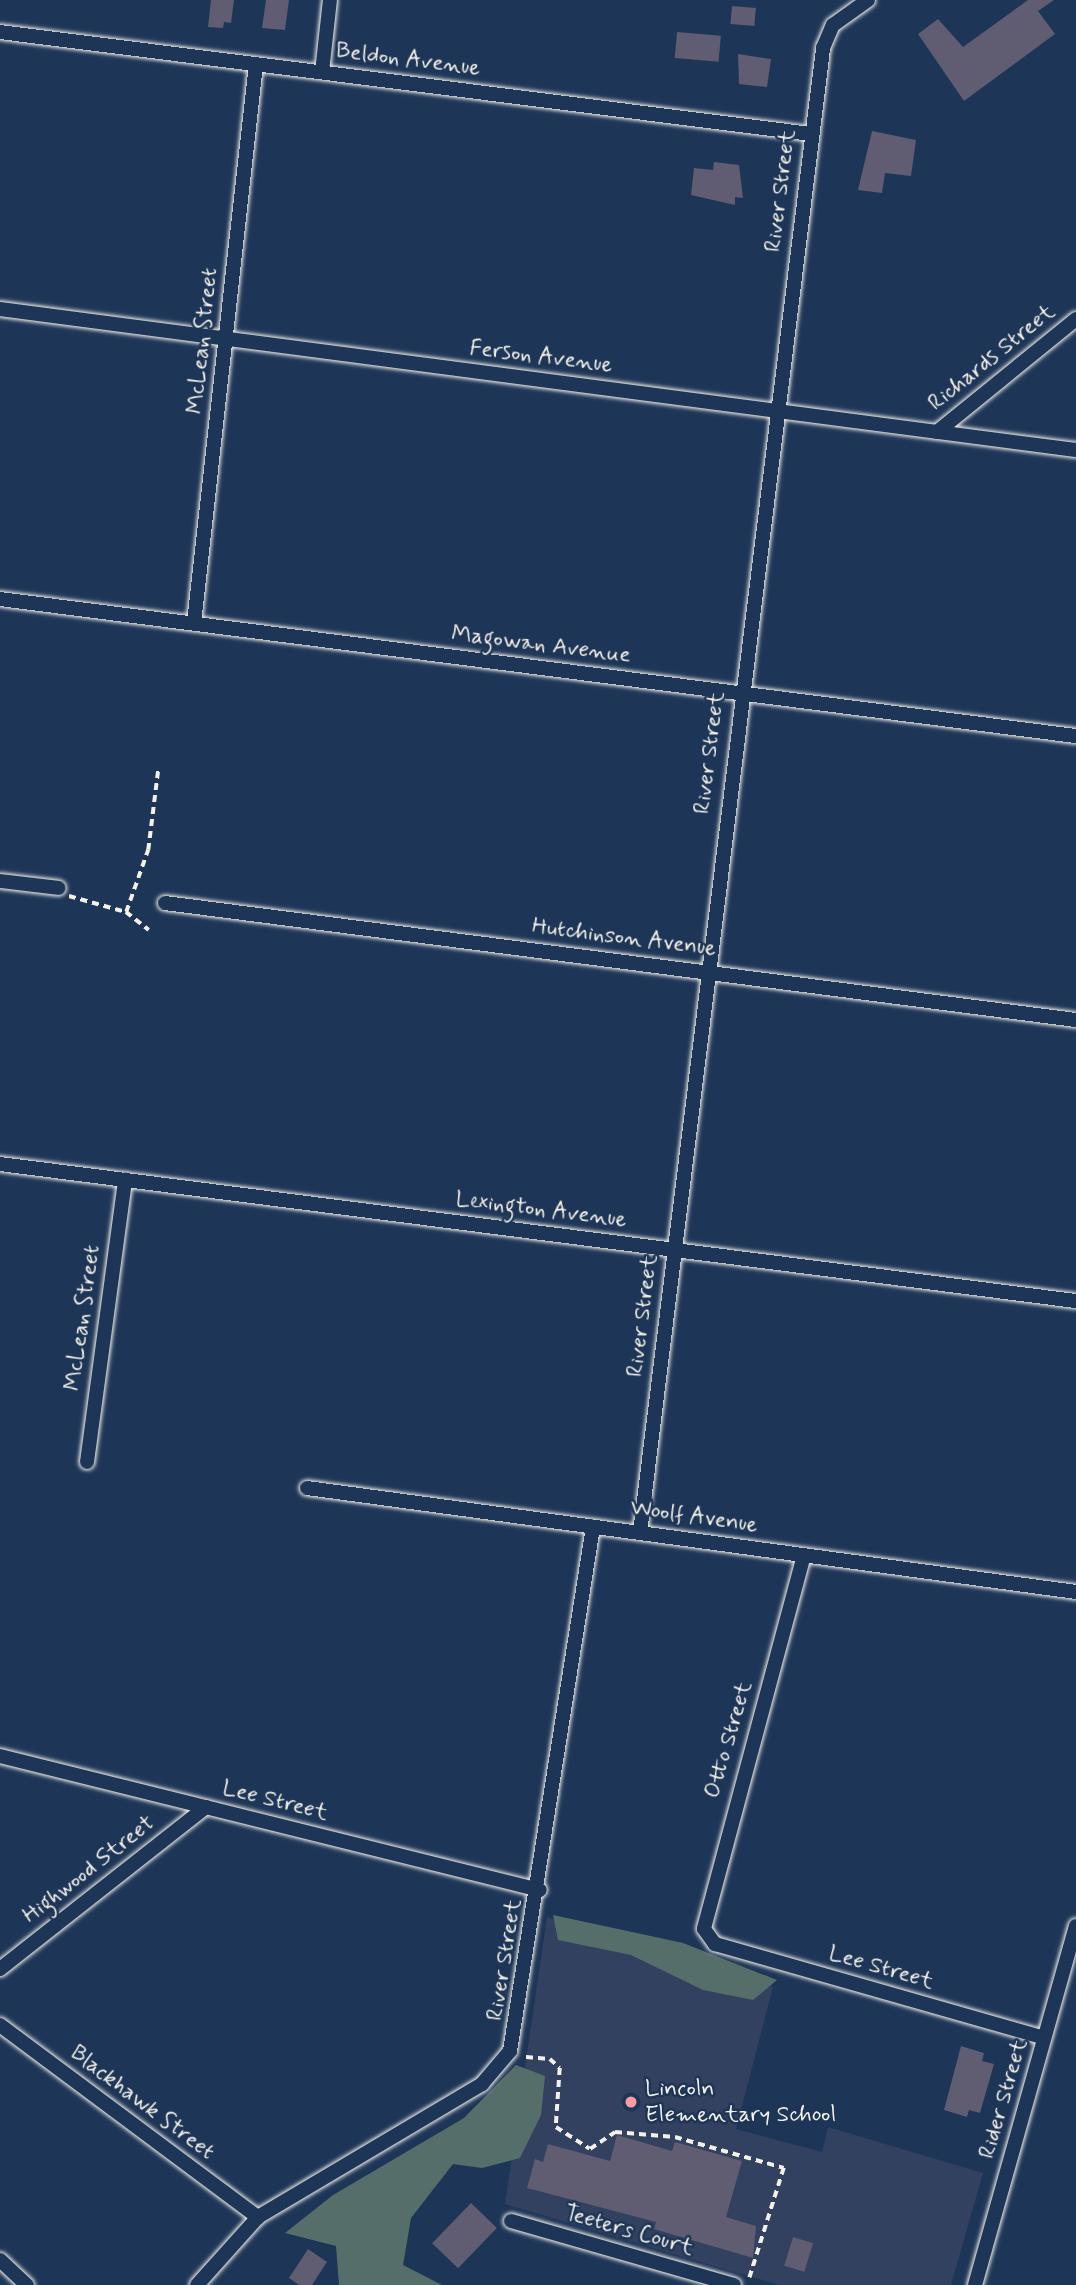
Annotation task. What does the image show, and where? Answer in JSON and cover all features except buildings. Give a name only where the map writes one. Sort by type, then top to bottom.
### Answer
[{"type":"street","points":[[322,72],[330,0]]},
{"type":"street","name":"River Street","points":[[640,1533],[740,693],[811,134],[826,36],[869,0]]},
{"type":"street","name":"Beldon Avenue","points":[[0,32],[811,134]]},
{"type":"street","name":"McLean Street","points":[[194,623],[257,64]]},
{"type":"street","name":"Ferson Avenue","points":[[0,309],[1076,450]]},
{"type":"street","name":"Richards Street","points":[[937,432],[1076,319]]},
{"type":"street","name":"Magowan Avenue","points":[[0,599],[1076,736]]},
{"type":"street","points":[[0,881],[58,888]]},
{"type":"street","name":"Hutchinson Avenue","points":[[165,903],[1076,1020]]},
{"type":"street","name":"Lexington Avenue","points":[[0,1164],[1076,1301]]},
{"type":"street","name":"McLean Street","points":[[87,1462],[125,1180]]},
{"type":"street","name":"Woolf Avenue","points":[[307,1488],[1076,1592]]},
{"type":"street","name":"River Street","points":[[197,2285],[258,2217],[498,2068],[518,2030],[593,1527]]},
{"type":"street","name":"Otto Street","points":[[708,1937],[704,1918],[804,1555]]},
{"type":"street","name":"Lee Street","points":[[0,1756],[540,1890]]},
{"type":"street","name":"Highwood Street","points":[[0,1969],[206,1807]]},
{"type":"street","name":"Rider Street","points":[[975,2285],[1076,1926]]},
{"type":"street","name":"Lee Street","points":[[708,1937],[1044,2038]]},
{"type":"street","name":"Blackhawk Street","points":[[0,2025],[258,2217]]},
{"type":"street","name":"Teeters Court","points":[[511,2221],[734,2285]]},
{"type":"street","points":[[0,2260],[27,2285]]},
{"type":"path","points":[[126,912],[148,850],[158,770]]},
{"type":"path","points":[[75,898],[126,912],[149,930]]},
{"type":"path","points":[[526,2057],[550,2059],[560,2068],[556,2127],[590,2149],[615,2132],[675,2137],[784,2168],[748,2285]]},
{"type":"shaded area","name":"Lincoln Elementary School","points":[[547,1917],[773,1987],[736,2129],[822,2152],[828,2127],[983,2173],[951,2285],[779,2285],[505,2204]]},
{"type":"green space","points":[[553,1915],[683,1943],[777,1980],[753,2000],[703,1990],[631,1955],[558,1940]]},
{"type":"green space","points":[[516,2065],[545,2076],[541,2115],[520,2158],[482,2168],[453,2164],[411,2218],[403,2265],[442,2285],[339,2285],[336,2246],[285,2233],[333,2195],[464,2118]]},
{"type":"place","name":"Lincoln Elementary School","points":[[631,2102]]}]
